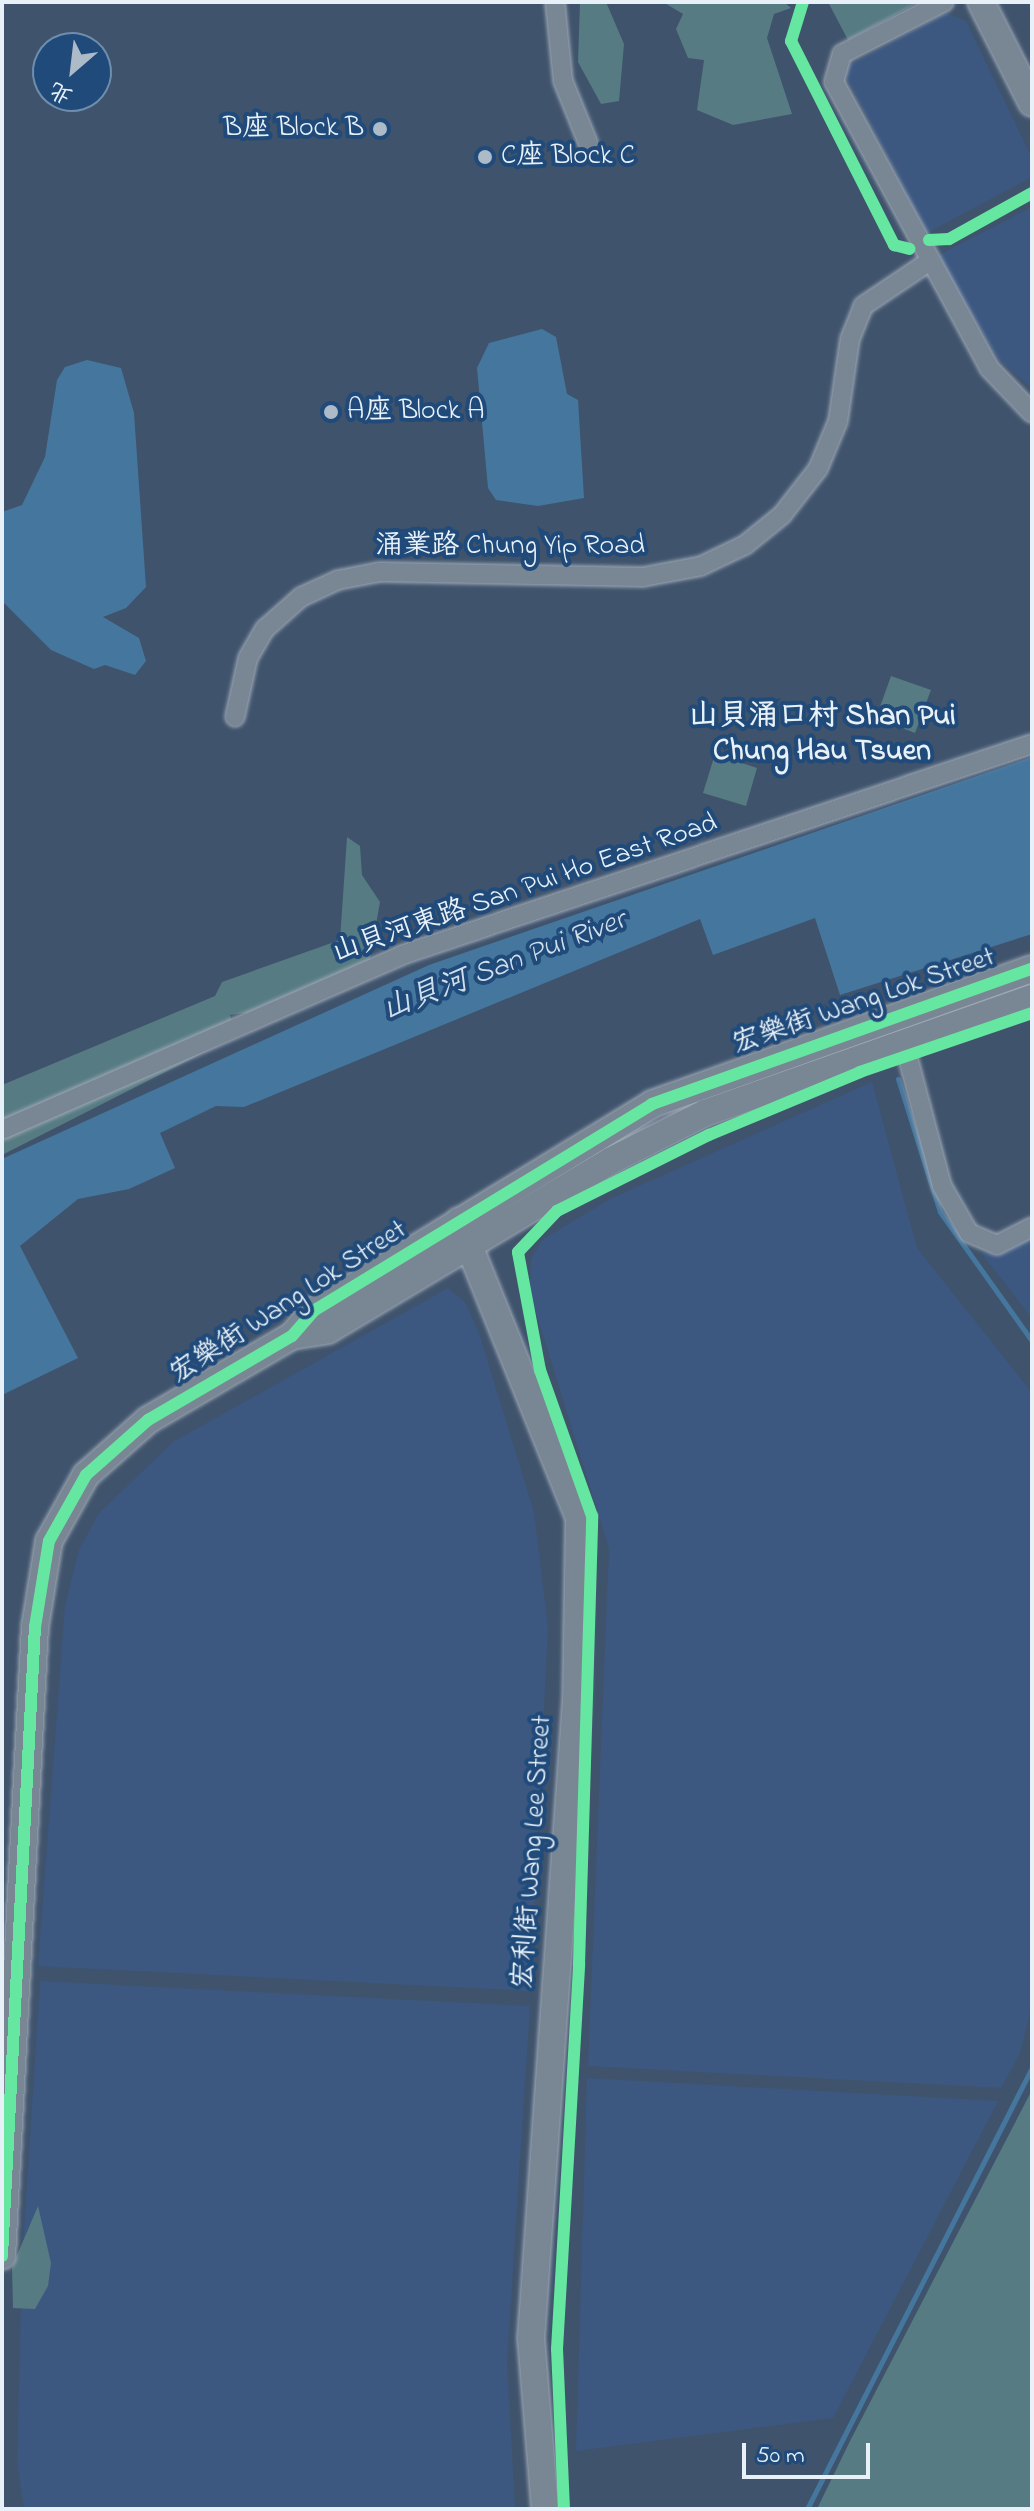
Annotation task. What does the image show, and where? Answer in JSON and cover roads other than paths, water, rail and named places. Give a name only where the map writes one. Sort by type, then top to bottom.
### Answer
[{"type":"street","points":[[555,2],[563,81],[588,143]]},
{"type":"street","points":[[944,2],[842,54],[833,72],[927,263],[989,368],[1032,413]]},
{"type":"street","points":[[981,2],[1032,103]]},
{"type":"street","name":"涌業路 Chung Yip Road","points":[[235,717],[248,658],[265,629],[294,602],[338,580],[380,572],[643,577],[701,566],[745,545],[794,503],[822,461],[863,306],[885,285],[927,263]]},
{"type":"street","name":"山貝河東路 San Pui Ho East Road","points":[[2,1130],[402,955],[1032,744]]},
{"type":"street","name":"宏樂街 Wang Lok Street","points":[[464,1233],[652,1104],[1032,969]]},
{"type":"street","name":"宏樂街 Wang Lok Street","points":[[2,2256],[31,1675],[49,1541],[86,1475],[148,1420],[292,1336],[315,1310],[464,1233],[705,1113],[1032,998]]},
{"type":"street","points":[[904,1043],[942,1186],[969,1233],[997,1245],[1032,1227]]},
{"type":"street","name":"宏利街 Wang Lee Street","points":[[464,1233],[579,1518],[574,1744],[531,2338],[545,2509]]},
{"type":"water","points":[[542,329],[556,337],[567,394],[578,400],[584,498],[538,506],[496,500],[488,488],[477,368],[489,343]]},
{"type":"water","points":[[87,360],[121,368],[134,413],[146,587],[126,608],[103,617],[139,638],[146,661],[135,675],[105,665],[94,669],[51,650],[2,601],[2,512],[22,505],[45,457],[57,380],[65,367]]},
{"type":"water","name":"山貝河 San Pui River","points":[[1032,757],[1032,934],[840,995],[815,918],[713,955],[700,919],[244,1107],[216,1106],[160,1133],[175,1168],[129,1189],[78,1199],[20,1246],[78,1358],[2,1395],[2,1159],[429,965]]},
{"type":"waterway","points":[[898,1079],[940,1212],[1032,1341]]},
{"type":"waterway","points":[[807,2509],[1032,2068]]},
{"type":"place","name":"B座 Block B","points":[[380,129]]},
{"type":"place","name":"C座 Block C","points":[[485,157]]},
{"type":"place","name":"A座 Block A","points":[[331,412]]},
{"type":"district","name":"山貝涌口村 Shan Pui Chung Hau Tsuen","points":[[822,734]]}]
